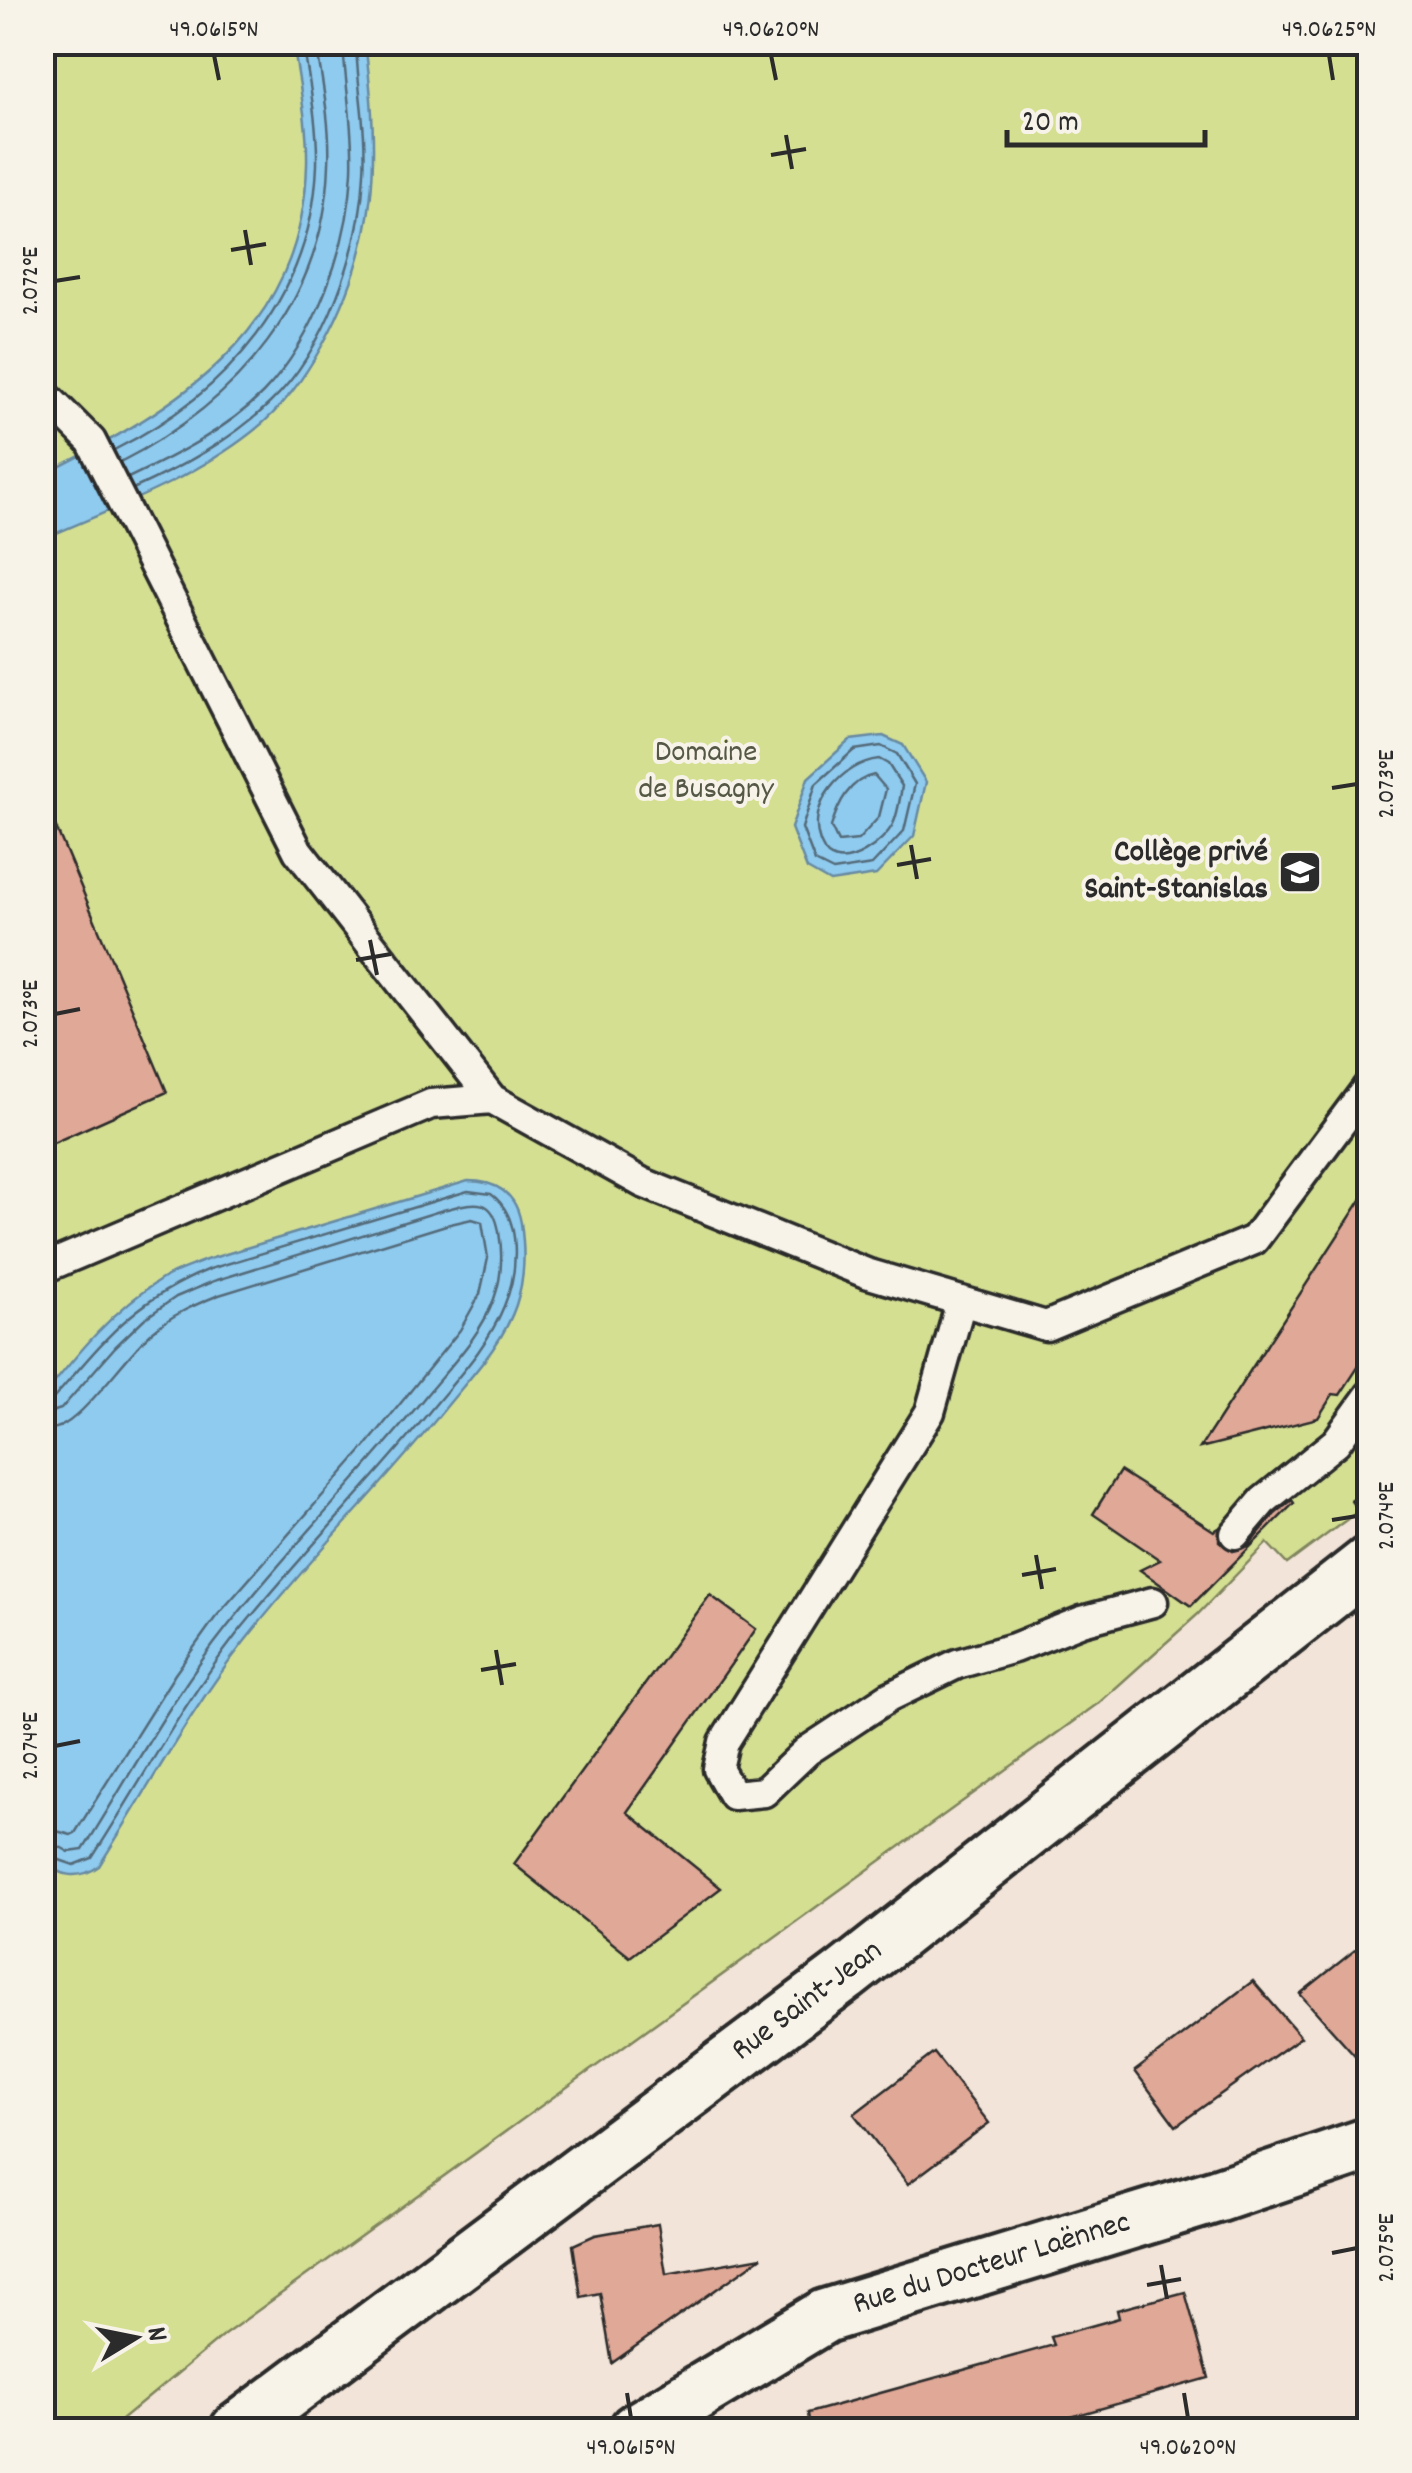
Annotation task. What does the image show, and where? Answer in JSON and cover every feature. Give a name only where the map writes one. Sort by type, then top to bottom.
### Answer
[{"type":"street","name":"Rue Saint-Jean","points":[[237,2430],[845,1976],[1370,1562]]},
{"type":"street","name":"Rue du Docteur Laënnec","points":[[636,2430],[825,2316],[1216,2196],[1370,2144]]},
{"type":"lane","points":[[42,392],[91,441],[298,851],[492,1099],[643,1183],[866,1273],[1046,1326],[1254,1240],[1370,1084]]},
{"type":"lane","points":[[42,1269],[430,1104],[492,1099]]},
{"type":"lane","points":[[961,1302],[930,1412],[724,1742],[718,1768],[733,1795],[764,1792],[808,1750],[890,1697],[957,1664],[1014,1648],[1082,1621],[1154,1602]]},
{"type":"lane","points":[[1235,1534],[1263,1501],[1336,1442],[1370,1394]]},
{"type":"green space","name":"Domaine de Busagny","points":[[42,43],[1370,43],[1369,1503],[1287,1564],[1267,1543],[1197,1615],[1100,1702],[224,2335],[109,2430],[42,2430]]},
{"type":"water","points":[[293,43],[365,43],[370,84],[373,160],[365,234],[341,307],[323,344],[283,403],[228,449],[151,492],[43,539],[43,475],[141,422],[185,392],[224,358],[257,319],[283,275],[300,223],[307,164],[305,118]]},
{"type":"water","points":[[883,736],[903,745],[926,782],[914,836],[876,875],[830,882],[807,869],[791,828],[808,778],[850,740]]},
{"type":"water","points":[[468,1181],[487,1183],[503,1191],[515,1204],[521,1223],[521,1284],[502,1334],[419,1440],[244,1642],[187,1724],[99,1866],[77,1875],[49,1866],[42,1861],[43,1397],[112,1318],[167,1276],[206,1260]]},
{"type":"building","points":[[42,794],[167,1092],[42,1148]]},
{"type":"building","points":[[1370,1186],[1370,1349],[1340,1395],[1333,1394],[1318,1418],[1200,1448]]},
{"type":"building","points":[[1120,1471],[1214,1531],[1219,1528],[1219,1541],[1233,1551],[1248,1546],[1275,1514],[1292,1500],[1294,1503],[1191,1606],[1140,1570],[1160,1560],[1093,1514]]},
{"type":"building","points":[[710,1595],[756,1629],[627,1812],[721,1888],[630,1957],[514,1864]]},
{"type":"building","points":[[1370,1938],[1370,2072],[1300,1994]]},
{"type":"building","points":[[1253,1981],[1301,2037],[1176,2126],[1135,2071]]},
{"type":"building","points":[[934,2053],[989,2123],[908,2184],[854,2114]]},
{"type":"building","points":[[658,2224],[666,2274],[762,2257],[612,2363],[600,2293],[581,2297],[573,2245],[595,2235]]},
{"type":"building","points":[[1185,2292],[1209,2378],[1025,2430],[810,2430],[808,2413],[1054,2345],[1051,2337],[1119,2318],[1117,2310]]},
{"type":"place","name":"Collège privé Saint-Stanislas","points":[[1300,872]]}]
